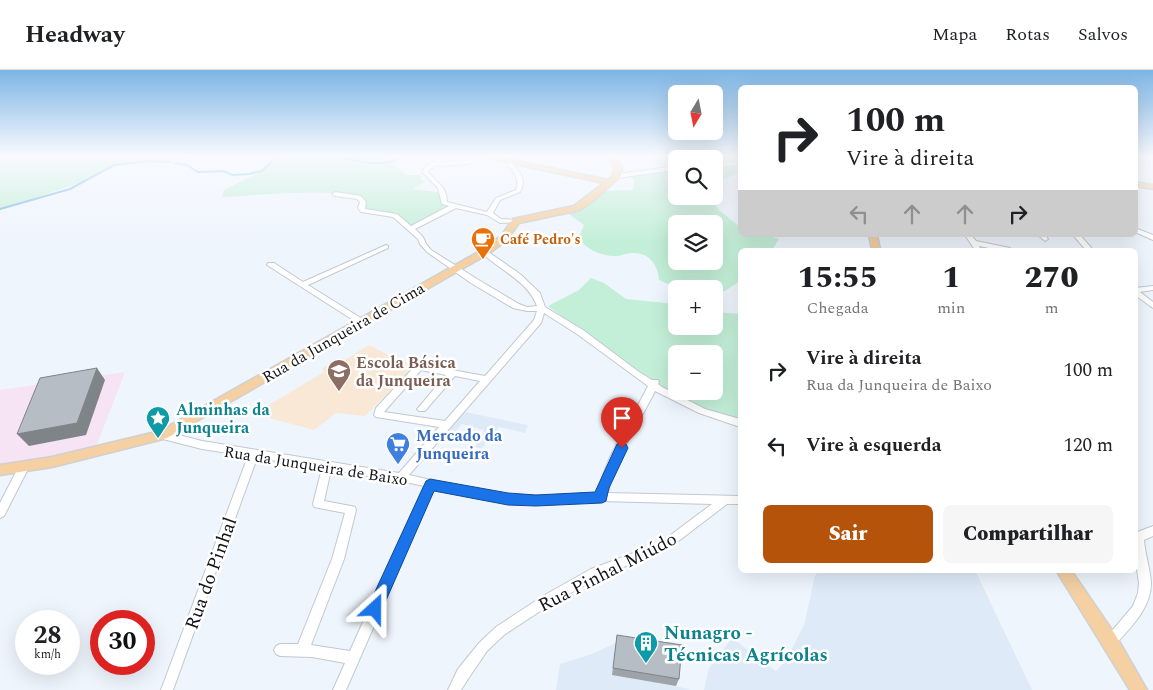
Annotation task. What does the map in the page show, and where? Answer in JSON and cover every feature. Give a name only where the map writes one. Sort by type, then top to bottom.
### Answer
[{"type":"main road","points":[[516,221],[576,208],[589,200],[606,185]]},
{"type":"main road","points":[[1141,185],[1153,187]]},
{"type":"main road","name":"Rua da Junqueira de Cima","points":[[0,470],[62,460],[163,435],[485,252],[504,238],[516,221]]},
{"type":"main road","points":[[1065,573],[1139,690]]},
{"type":"street","points":[[440,185],[445,193],[444,203],[489,214],[500,221],[516,221]]},
{"type":"street","points":[[489,214],[498,199],[518,191],[521,185]]},
{"type":"street","points":[[335,194],[359,197],[363,202],[361,208],[363,211],[396,215],[412,228],[429,251],[474,281],[516,306],[527,309],[542,308],[655,384],[702,411],[738,423]]},
{"type":"street","points":[[412,228],[454,206]]},
{"type":"street","points":[[1138,231],[1153,238]]},
{"type":"street","points":[[969,237],[977,248]]},
{"type":"street","points":[[1078,237],[1088,248]]},
{"type":"street","points":[[973,242],[1001,248]]},
{"type":"street","points":[[302,285],[386,247]]},
{"type":"street","points":[[401,477],[538,321],[542,308],[537,295],[517,276],[485,252]]},
{"type":"street","points":[[271,265],[361,322]]},
{"type":"street","points":[[1138,290],[1153,288]]},
{"type":"street","points":[[1138,294],[1153,306]]},
{"type":"street","points":[[448,425],[379,415],[379,410],[419,367],[487,379]]},
{"type":"street","points":[[422,409],[453,373]]},
{"type":"street","points":[[602,497],[602,488],[614,462],[655,384]]},
{"type":"street","name":"Rua da Junqueira de Baixo","points":[[163,435],[202,446],[401,477],[508,499],[536,500],[602,497],[738,500]]},
{"type":"street","name":"Rua do Pinhal","points":[[167,690],[253,455]]},
{"type":"street","points":[[302,651],[338,559],[351,510],[318,504],[328,466]]},
{"type":"street","points":[[0,513],[24,467]]},
{"type":"street","points":[[339,690],[430,484]]},
{"type":"street","name":"Rua Pinhal Miúdo","points":[[454,690],[462,674],[483,647],[500,631],[547,600],[595,574],[664,546],[725,500]]},
{"type":"street","points":[[1110,642],[1146,597],[1146,581],[1139,565],[1138,537],[1153,531]]},
{"type":"street","points":[[280,650],[353,658]]},
{"type":"shaded area","name":"Escola Básica da Junqueira","points":[[369,345],[402,362],[416,364],[365,416],[336,413],[314,430],[254,414],[324,372],[322,369],[326,366],[330,369]]},
{"type":"shaded area","points":[[125,372],[96,447],[0,466],[0,390]]},
{"type":"shaded area","points":[[460,411],[528,425],[525,433],[499,427],[481,449],[475,447],[484,430],[462,424],[455,431],[450,430]]},
{"type":"shaded area","points":[[817,573],[976,573],[1032,690],[704,690],[709,668],[732,638],[776,671],[785,662],[804,625]]},
{"type":"shaded area","points":[[616,643],[676,686],[692,690],[556,690],[560,664],[592,654]]},
{"type":"green space","points":[[0,185],[73,185],[0,210]]},
{"type":"green space","points":[[234,185],[420,185],[413,189],[443,193],[441,203],[451,206],[412,227],[397,214],[365,208],[364,197],[348,194],[294,193],[222,197],[224,190]]},
{"type":"green space","points":[[634,185],[668,185],[668,205],[716,205],[719,210],[738,225],[738,237],[772,237],[779,239],[773,248],[738,248],[738,282],[725,291],[723,291],[723,280],[668,280],[668,284],[659,280],[657,269],[648,257],[638,253],[618,256],[598,253],[578,239],[584,225],[566,212],[580,209],[605,191],[633,190]]},
{"type":"green space","points":[[591,278],[604,283],[626,299],[668,303],[668,335],[723,335],[723,313],[738,314],[738,419],[696,406],[685,400],[723,400],[723,345],[668,345],[668,390],[659,385],[658,382],[651,381],[548,306],[579,290]]},
{"type":"building","points":[[97,368],[77,423],[17,434],[40,378]]},
{"type":"building","name":"Nunagro - Técnicas Agrícolas","points":[[617,635],[682,645],[679,679],[613,668]]},
{"type":"waterway","points":[[0,209],[70,189],[77,185]]},
{"type":"place","name":"Café Pedro's","points":[[483,260]]},
{"type":"place","name":"Escola Básica da Junqueira","points":[[339,392]]},
{"type":"place","name":"Alminhas da Junqueira","points":[[158,439]]},
{"type":"place","name":"Mercado da Junqueira","points":[[398,465]]},
{"type":"place","name":"Nunagro - Técnicas Agrícolas","points":[[646,664]]},
{"type":"route","points":[[375,609],[430,484],[508,499],[536,500],[602,497],[602,488],[622,448]]}]
